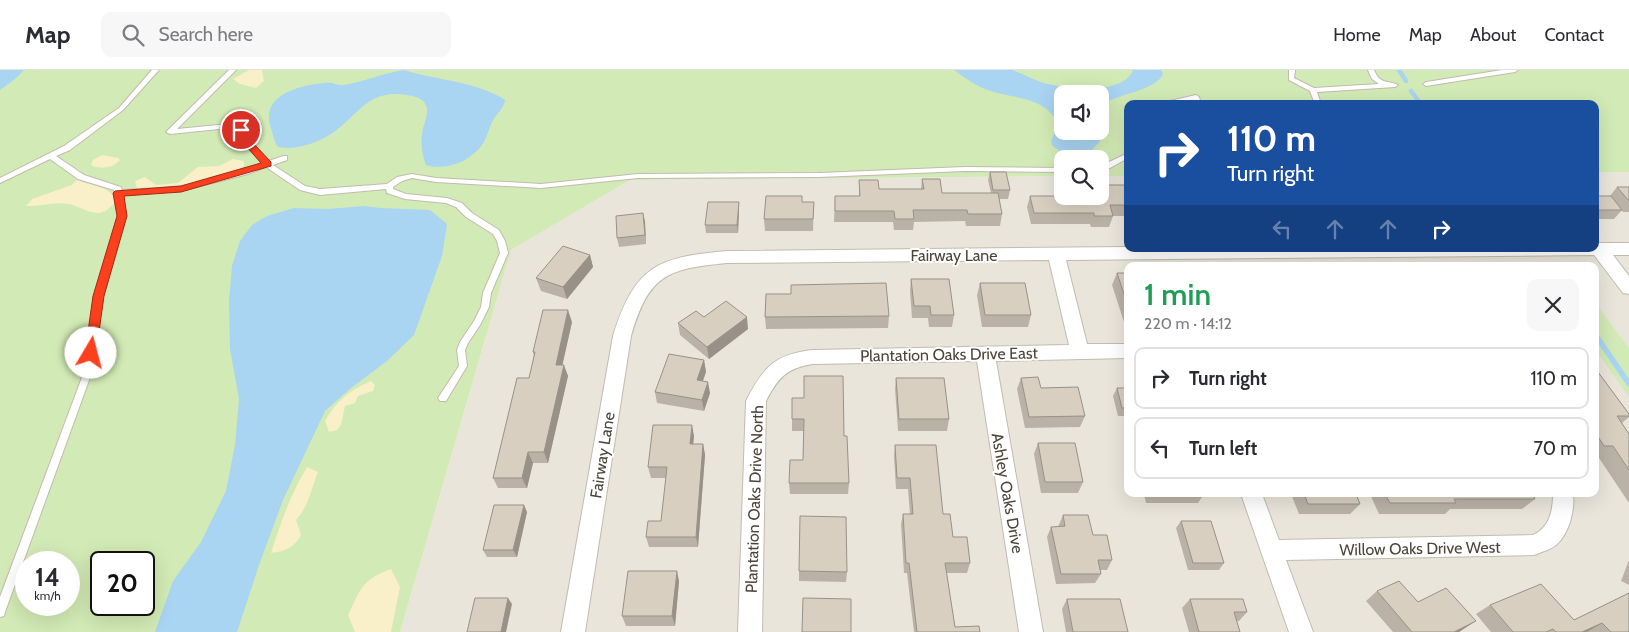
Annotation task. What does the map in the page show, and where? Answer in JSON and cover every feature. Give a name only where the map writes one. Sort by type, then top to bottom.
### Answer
[{"type":"street","name":"Fairway Lane","points":[[1599,250],[1629,249]]},
{"type":"street","points":[[1599,250],[1629,288]]},
{"type":"street","name":"Fairway Lane","points":[[572,632],[622,336],[628,311],[643,284],[664,268],[693,259],[727,257],[1328,252]]},
{"type":"street","points":[[1056,254],[1080,353]]},
{"type":"street","name":"Plantation Oaks Drive East","points":[[773,371],[788,362],[801,358],[1124,351]]},
{"type":"street","name":"Ashley Oaks Drive","points":[[984,354],[1031,632]]},
{"type":"street","name":"Plantation Oaks Drive North","points":[[750,632],[756,401],[773,371]]},
{"type":"street","points":[[1253,497],[1301,632]]},
{"type":"street","name":"Willow Oaks Drive West","points":[[1271,550],[1534,545],[1548,539],[1558,522],[1564,502],[1563,497]]},
{"type":"lane","points":[[0,181],[67,148],[121,109],[156,70]]},
{"type":"lane","points":[[233,70],[170,132],[229,126],[241,130],[250,145],[267,164],[302,188],[320,192],[390,186],[400,179],[412,176],[436,180],[541,186],[638,176],[819,175],[965,169],[1054,170]]},
{"type":"lane","points":[[1285,70],[1291,79],[1313,90],[1395,85]]},
{"type":"lane","points":[[1291,79],[1292,70]]},
{"type":"lane","points":[[1371,70],[1374,78],[1386,85]]},
{"type":"lane","points":[[1426,84],[1515,70]]},
{"type":"lane","points":[[1313,90],[1317,100]]},
{"type":"lane","points":[[1181,100],[1196,97],[1197,100]]},
{"type":"lane","points":[[0,612],[88,372],[99,296],[122,216],[118,190],[81,177],[51,156]]},
{"type":"lane","points":[[1109,165],[1124,157]]},
{"type":"lane","points":[[118,193],[181,189],[284,158]]},
{"type":"lane","points":[[390,186],[390,191],[405,196],[447,201],[459,205],[469,215],[496,232],[504,253],[487,293],[485,307],[478,324],[464,342],[462,350],[464,366],[443,398]]},
{"type":"shaded area","points":[[1599,172],[1629,172],[1629,632],[400,632],[511,250],[630,180],[1054,176],[1054,205],[1109,205],[1109,176],[1124,176],[1124,252],[1599,252]]},
{"type":"green space","points":[[0,70],[1629,70],[1629,172],[1599,172],[1599,100],[1124,100],[1124,176],[1109,176],[1109,150],[1054,150],[1054,176],[630,180],[511,250],[400,632],[0,632]]},
{"type":"green space","points":[[1599,308],[1629,348],[1629,397],[1599,355]]},
{"type":"sand","points":[[249,70],[262,70],[264,81],[256,88],[240,84],[233,79]]},
{"type":"sand","points":[[102,155],[120,160],[114,165],[106,167],[91,165],[93,160]]},
{"type":"sand","points":[[233,159],[244,161],[244,166],[235,172],[208,180],[137,188],[135,181],[145,177],[156,185],[178,183],[198,167],[219,166]]},
{"type":"sand","points":[[77,180],[106,190],[114,197],[116,202],[99,213],[63,203],[26,206],[32,199],[72,185]]},
{"type":"sand","points":[[371,381],[375,385],[373,391],[358,396],[355,403],[345,406],[341,425],[337,430],[329,432],[325,421],[334,408],[350,392]]},
{"type":"sand","points":[[307,467],[318,472],[307,503],[296,520],[301,535],[289,548],[271,553],[291,498]]},
{"type":"sand","points":[[391,569],[400,587],[391,632],[355,632],[348,615],[360,591],[368,581]]},
{"type":"water","points":[[0,70],[24,70],[0,90]]},
{"type":"water","points":[[404,70],[470,85],[505,100],[502,109],[493,120],[484,142],[477,151],[457,164],[441,167],[426,165],[423,154],[422,131],[427,114],[426,106],[422,100],[416,97],[392,94],[380,96],[370,101],[336,130],[320,140],[296,147],[278,147],[270,125],[269,114],[272,106],[286,93],[315,84],[351,84]]},
{"type":"water","points":[[954,70],[1012,70],[1055,85],[1054,117],[1046,109],[1029,100],[1001,94],[971,82]]},
{"type":"water","points":[[1133,70],[1161,70],[1163,74],[1159,80],[1144,88],[1109,101],[1109,87],[1128,78]]},
{"type":"water","points":[[1054,134],[1054,140],[1101,140],[1092,150],[1058,150],[1052,145],[1051,141]]},
{"type":"water","points":[[364,206],[430,210],[447,224],[442,256],[414,335],[387,361],[351,388],[325,411],[283,500],[237,632],[155,632],[173,581],[201,542],[226,491],[235,445],[239,399],[230,349],[229,301],[232,266],[240,241],[252,225],[267,216],[294,208],[328,209]]},
{"type":"building","points":[[990,172],[1006,172],[1010,190],[993,190]]},
{"type":"building","points":[[922,179],[940,179],[942,193],[998,193],[1002,214],[968,214],[967,210],[913,210],[914,219],[895,219],[894,211],[835,211],[835,196],[860,196],[859,180],[878,180],[879,189],[924,189]]},
{"type":"building","points":[[1109,185],[1124,185],[1124,205],[1110,205],[1113,216],[1094,216],[1094,213],[1034,213],[1030,196],[1054,196],[1054,205],[1109,205]]},
{"type":"building","points":[[1617,187],[1629,187],[1629,201]]},
{"type":"building","points":[[766,196],[802,196],[802,202],[814,202],[813,219],[764,219]]},
{"type":"building","points":[[1599,196],[1611,196],[1622,210],[1599,210]]},
{"type":"building","points":[[708,202],[739,202],[737,225],[705,225]]},
{"type":"building","points":[[643,213],[645,235],[617,238],[616,216]]},
{"type":"building","points":[[563,246],[590,255],[563,287],[536,278]]},
{"type":"building","points":[[1117,273],[1124,273],[1124,294]]},
{"type":"building","points":[[911,279],[949,279],[954,315],[931,315],[930,306],[914,306]]},
{"type":"building","points":[[886,283],[889,316],[765,317],[766,294],[791,294],[791,285]]},
{"type":"building","points":[[980,283],[1025,283],[1031,315],[985,315]]},
{"type":"building","points":[[726,301],[747,317],[707,347],[678,323],[696,311],[704,317]]},
{"type":"building","points":[[543,310],[568,310],[556,365],[564,365],[544,452],[528,452],[522,478],[493,478],[517,378],[529,378]]},
{"type":"building","points":[[669,354],[704,360],[697,380],[708,382],[702,400],[655,392]]},
{"type":"building","points":[[1599,373],[1629,414],[1629,416],[1617,416],[1629,434],[1629,470],[1613,446],[1604,446],[1599,438]]},
{"type":"building","points":[[804,376],[843,376],[844,436],[847,436],[849,483],[789,483],[790,460],[803,460],[804,419],[792,419],[792,398],[804,398]]},
{"type":"building","points":[[1038,377],[1041,388],[1078,387],[1085,416],[1029,417],[1021,378]]},
{"type":"building","points":[[896,378],[944,378],[949,419],[899,419]]},
{"type":"building","points":[[1117,388],[1124,388],[1124,408],[1122,408]]},
{"type":"building","points":[[653,425],[692,425],[690,444],[703,444],[696,537],[646,537],[648,521],[661,521],[667,467],[648,467]]},
{"type":"building","points":[[1038,443],[1075,443],[1083,482],[1045,482]]},
{"type":"building","points":[[895,445],[936,445],[943,514],[950,514],[953,537],[967,537],[970,563],[945,563],[955,627],[979,626],[980,632],[917,632],[909,563],[906,563],[903,514],[913,514],[910,478],[897,478]]},
{"type":"building","points":[[1305,497],[1357,497],[1360,504],[1308,504]]},
{"type":"building","points":[[1387,497],[1534,497],[1535,499],[1454,499],[1456,503],[1390,503]]},
{"type":"building","points":[[494,505],[524,505],[513,550],[483,550]]},
{"type":"building","points":[[1063,515],[1088,515],[1093,535],[1107,535],[1112,560],[1098,560],[1101,574],[1061,574],[1051,527],[1065,526]]},
{"type":"building","points":[[800,516],[846,517],[847,572],[799,571]]},
{"type":"building","points":[[1181,521],[1211,521],[1224,563],[1193,563]]},
{"type":"building","points":[[628,571],[677,571],[672,616],[622,616]]},
{"type":"building","points":[[1399,581],[1418,602],[1446,588],[1476,621],[1454,632],[1412,632],[1377,591]]},
{"type":"building","points":[[1541,584],[1574,620],[1629,593],[1629,632],[1611,632],[1602,623],[1582,632],[1556,632],[1553,629],[1546,632],[1513,632],[1490,605]]},
{"type":"building","points":[[475,598],[508,598],[501,632],[467,632]]},
{"type":"building","points":[[803,598],[851,599],[851,632],[802,632]]},
{"type":"building","points":[[1067,599],[1120,599],[1128,632],[1073,632]]},
{"type":"building","points":[[1190,599],[1243,599],[1247,612],[1234,612],[1240,632],[1199,632]]},
{"type":"waterway","points":[[1399,70],[1406,81]]},
{"type":"waterway","points":[[1411,91],[1418,100]]},
{"type":"waterway","points":[[1599,340],[1629,384]]},
{"type":"route","points":[[91,353],[99,296],[122,216],[118,193],[181,189],[245,172],[267,164],[250,145],[241,130]]}]
